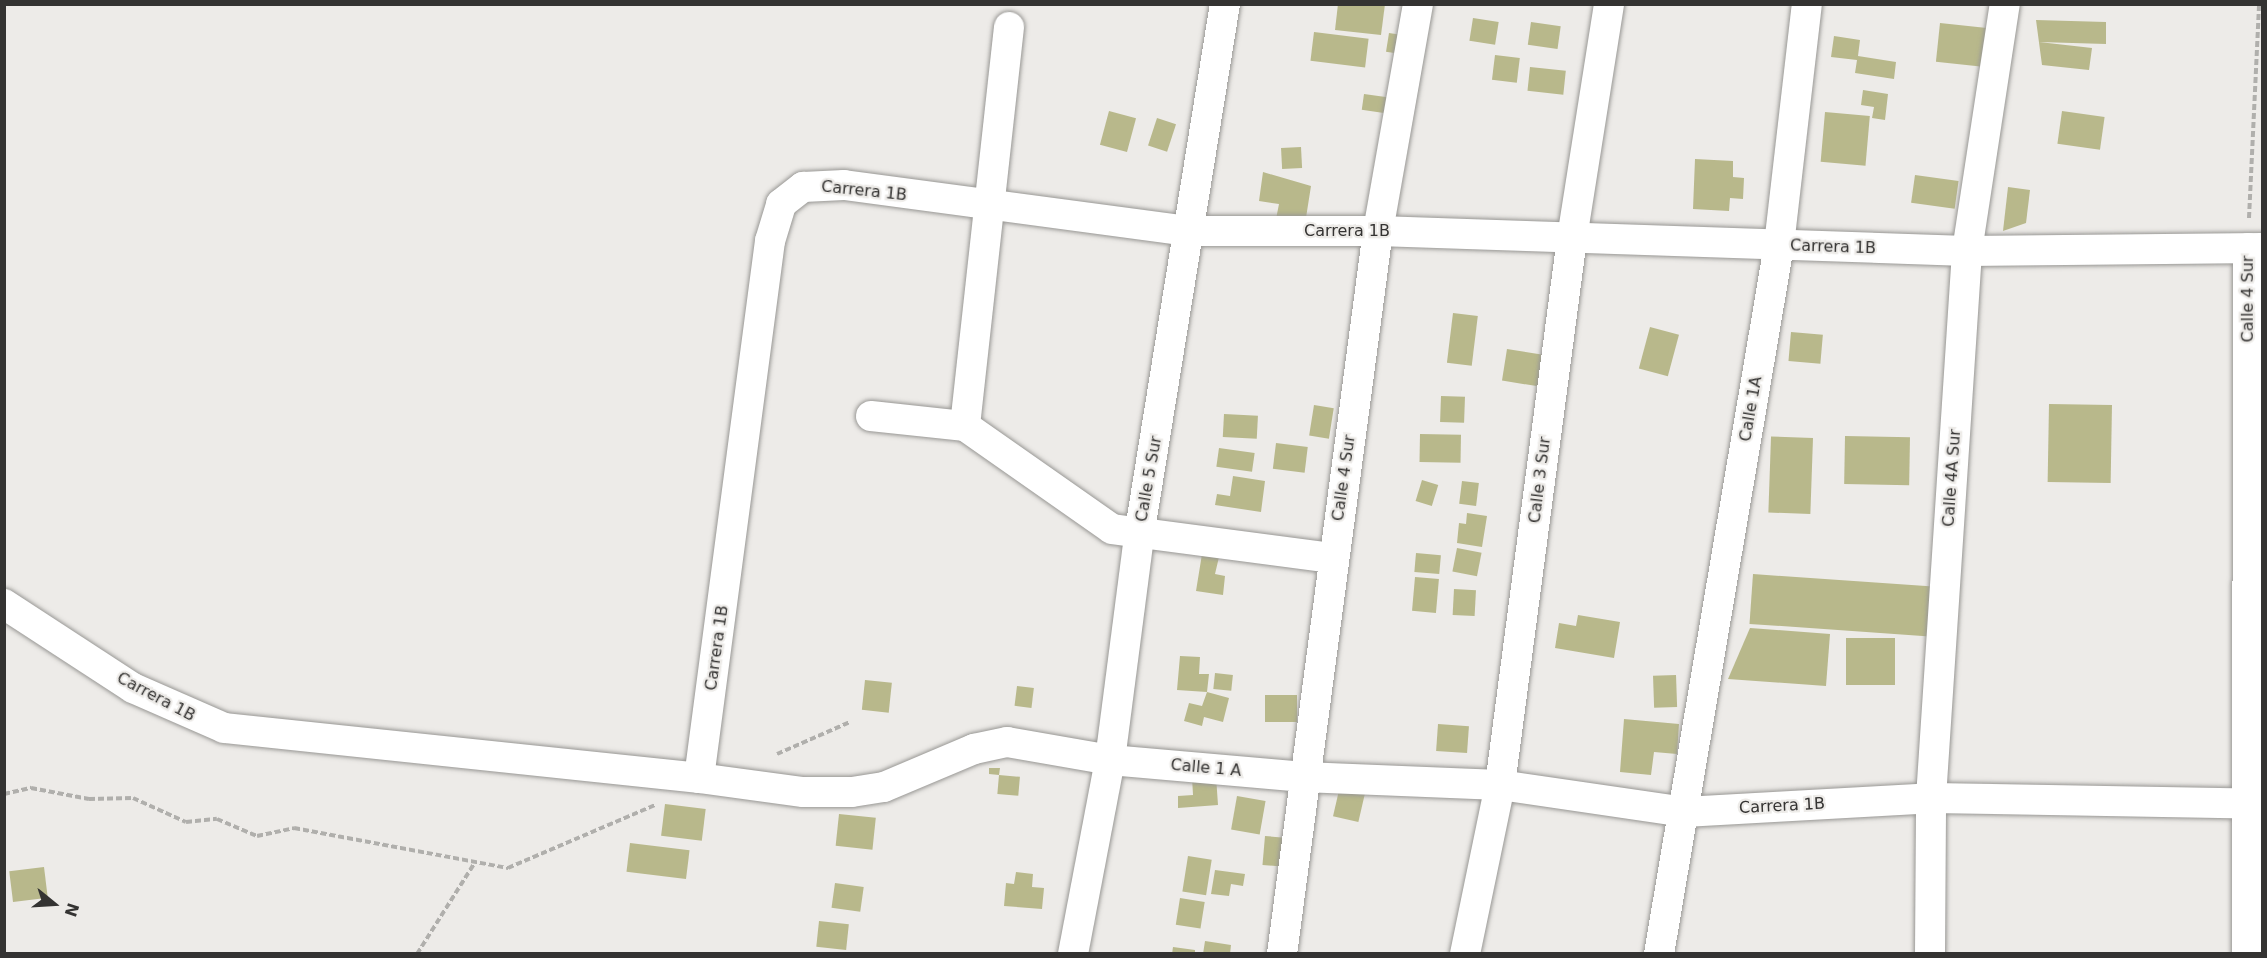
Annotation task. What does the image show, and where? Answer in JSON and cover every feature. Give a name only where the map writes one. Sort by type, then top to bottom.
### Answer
[{"type":"street","name":"Calle 5 Sur","points":[[1074,954],[1110,760],[1139,536],[1191,231],[1225,4]]},
{"type":"street","name":"Calle 4 Sur","points":[[1282,954],[1303,777],[1378,231],[1418,4]]},
{"type":"street","name":"Calle 3 Sur","points":[[1465,954],[1500,785],[1572,238],[1609,4]]},
{"type":"street","name":"Calle 1A","points":[[1659,954],[1779,245],[1807,4]]},
{"type":"street","name":"Calle 4A Sur","points":[[1930,954],[1931,798],[1967,251],[2005,4]]},
{"type":"street","points":[[965,426],[1009,27]]},
{"type":"street","name":"Carrera 1B","points":[[4,604],[133,688],[224,728],[699,778],[770,241],[781,204],[794,188],[844,185],[990,207],[1191,231],[1378,231],[1967,251],[2255,248]]},
{"type":"street","name":"Calle 4 Sur","points":[[2247,954],[2256,804],[2255,248]]},
{"type":"street","points":[[871,416],[965,426],[1086,515],[1139,536],[1333,558]]},
{"type":"street","name":"Calle 1 A","points":[[699,778],[852,792],[884,787],[974,749],[1007,742],[1110,760],[1303,777]]},
{"type":"street","name":"Carrera 1B","points":[[1303,777],[1500,785],[1684,812],[1931,798],[2256,804]]},
{"type":"path","name":"Calle 4 Sur","points":[[2255,248],[2259,4]]},
{"type":"path","points":[[767,758],[850,723]]},
{"type":"path","points":[[4,794],[31,788],[89,799],[133,798],[186,822],[217,819],[257,836],[294,828],[400,852],[421,848],[474,864],[508,868],[643,814],[699,778]]},
{"type":"path","points":[[417,954],[474,864]]},
{"type":"building","points":[[1338,4],[1385,4],[1381,35],[1335,30]]},
{"type":"building","points":[[1473,18],[1499,22],[1495,45],[1469,41]]},
{"type":"building","points":[[2036,20],[2106,22],[2106,44],[2039,42],[2092,48],[2089,70],[2042,65]]},
{"type":"building","points":[[1531,22],[1561,26],[1558,49],[1528,45]]},
{"type":"building","points":[[1940,23],[1987,28],[1983,67],[1936,62]]},
{"type":"building","points":[[1314,32],[1369,39],[1365,67],[1310,61]]},
{"type":"building","points":[[1389,33],[1407,36],[1404,55],[1386,52]]},
{"type":"building","points":[[1834,36],[1860,40],[1858,56],[1896,62],[1894,79],[1855,73],[1857,60],[1831,57]]},
{"type":"building","points":[[1495,55],[1520,58],[1517,83],[1492,80]]},
{"type":"building","points":[[1530,67],[1566,71],[1563,95],[1527,91]]},
{"type":"building","points":[[1863,90],[1888,94],[1885,120],[1872,118],[1874,107],[1861,105]]},
{"type":"building","points":[[1364,94],[1393,98],[1390,114],[1362,110]]},
{"type":"building","points":[[1109,111],[1136,118],[1127,152],[1100,145]]},
{"type":"building","points":[[2062,111],[2105,117],[2100,150],[2057,144]]},
{"type":"building","points":[[1825,112],[1870,116],[1865,166],[1821,162]]},
{"type":"building","points":[[1157,118],[1176,124],[1167,152],[1148,146]]},
{"type":"building","points":[[1301,147],[1302,168],[1282,169],[1281,148]]},
{"type":"building","points":[[1695,159],[1733,161],[1733,177],[1744,178],[1743,199],[1730,198],[1729,211],[1693,209]]},
{"type":"building","points":[[1263,172],[1311,186],[1305,224],[1276,219],[1279,204],[1259,201]]},
{"type":"building","points":[[1915,175],[1959,181],[1955,209],[1911,203]]},
{"type":"building","points":[[2008,187],[2030,190],[2026,223],[2003,231]]},
{"type":"building","points":[[1453,313],[1478,316],[1472,366],[1447,363]]},
{"type":"building","points":[[1650,327],[1679,335],[1668,376],[1639,369]]},
{"type":"building","points":[[1791,332],[1823,335],[1820,364],[1788,361]]},
{"type":"building","points":[[1507,349],[1552,356],[1547,388],[1502,381]]},
{"type":"building","points":[[1441,396],[1465,397],[1464,423],[1440,422]]},
{"type":"building","points":[[2049,404],[2112,405],[2111,483],[2048,482]]},
{"type":"building","points":[[1314,405],[1334,408],[1329,439],[1309,436]]},
{"type":"building","points":[[1224,414],[1258,416],[1257,439],[1223,437]]},
{"type":"building","points":[[1420,434],[1461,435],[1461,463],[1420,462]]},
{"type":"building","points":[[1845,436],[1910,437],[1909,485],[1844,484]]},
{"type":"building","points":[[1771,437],[1813,438],[1810,514],[1768,512]]},
{"type":"building","points":[[1276,443],[1308,447],[1305,473],[1273,469]]},
{"type":"building","points":[[1219,448],[1255,453],[1252,472],[1216,467]]},
{"type":"building","points":[[1233,476],[1265,481],[1261,512],[1215,505],[1217,494],[1230,496]]},
{"type":"building","points":[[1422,480],[1438,485],[1432,506],[1416,501]]},
{"type":"building","points":[[1462,481],[1479,483],[1476,506],[1459,504]]},
{"type":"building","points":[[1467,513],[1487,516],[1482,547],[1457,543],[1459,523],[1466,524]]},
{"type":"building","points":[[1457,548],[1482,553],[1477,576],[1452,572]]},
{"type":"building","points":[[1416,553],[1441,555],[1439,574],[1414,572]]},
{"type":"building","points":[[1202,554],[1219,557],[1215,574],[1225,576],[1223,595],[1196,591]]},
{"type":"building","points":[[1753,574],[1937,587],[1933,637],[1750,624]]},
{"type":"building","points":[[1415,577],[1439,579],[1436,613],[1412,611]]},
{"type":"building","points":[[1454,589],[1476,590],[1475,616],[1453,615]]},
{"type":"building","points":[[1578,615],[1620,622],[1614,658],[1555,648],[1559,623],[1576,626]]},
{"type":"building","points":[[1750,628],[1830,634],[1826,686],[1728,679]]},
{"type":"building","points":[[1846,638],[1895,638],[1895,685],[1846,685]]},
{"type":"building","points":[[1180,656],[1200,657],[1199,674],[1209,674],[1207,692],[1177,690]]},
{"type":"building","points":[[1215,673],[1233,675],[1231,691],[1213,689]]},
{"type":"building","points":[[1676,675],[1677,707],[1654,708],[1653,676]]},
{"type":"building","points":[[865,680],[892,683],[889,713],[862,710]]},
{"type":"building","points":[[1017,686],[1034,688],[1031,708],[1015,706]]},
{"type":"building","points":[[1207,692],[1229,698],[1223,722],[1204,717],[1202,726],[1184,721],[1189,703],[1202,706]]},
{"type":"building","points":[[1265,695],[1297,695],[1297,722],[1265,722]]},
{"type":"building","points":[[1624,719],[1679,724],[1677,754],[1654,752],[1651,775],[1620,772]]},
{"type":"building","points":[[1438,724],[1469,726],[1467,753],[1436,751]]},
{"type":"building","points":[[989,768],[1000,768],[999,775],[989,774]]},
{"type":"building","points":[[999,775],[1020,777],[1018,796],[997,794]]},
{"type":"building","points":[[1216,776],[1218,805],[1178,808],[1178,796],[1193,795],[1192,777]]},
{"type":"building","points":[[1340,786],[1365,792],[1358,822],[1333,816]]},
{"type":"building","points":[[1237,796],[1266,801],[1260,835],[1231,829]]},
{"type":"building","points":[[665,804],[706,809],[702,841],[661,836]]},
{"type":"building","points":[[839,814],[876,818],[872,850],[836,846]]},
{"type":"building","points":[[1265,836],[1290,838],[1287,867],[1262,865]]},
{"type":"building","points":[[630,843],[690,850],[686,879],[626,872]]},
{"type":"building","points":[[1188,856],[1212,860],[1206,895],[1182,892]]},
{"type":"building","points":[[44,867],[48,898],[13,902],[9,871]]},
{"type":"building","points":[[1215,870],[1245,874],[1243,886],[1231,884],[1229,896],[1211,894]]},
{"type":"building","points":[[1016,872],[1033,874],[1032,887],[1044,888],[1042,909],[1004,906],[1006,883],[1014,884]]},
{"type":"building","points":[[835,883],[864,887],[860,912],[832,908]]},
{"type":"building","points":[[1180,898],[1205,902],[1200,929],[1176,925]]},
{"type":"building","points":[[819,921],[849,924],[846,950],[816,947]]},
{"type":"building","points":[[1205,941],[1231,945],[1230,954],[1203,954]]},
{"type":"building","points":[[1173,947],[1195,950],[1195,954],[1172,954]]}]
